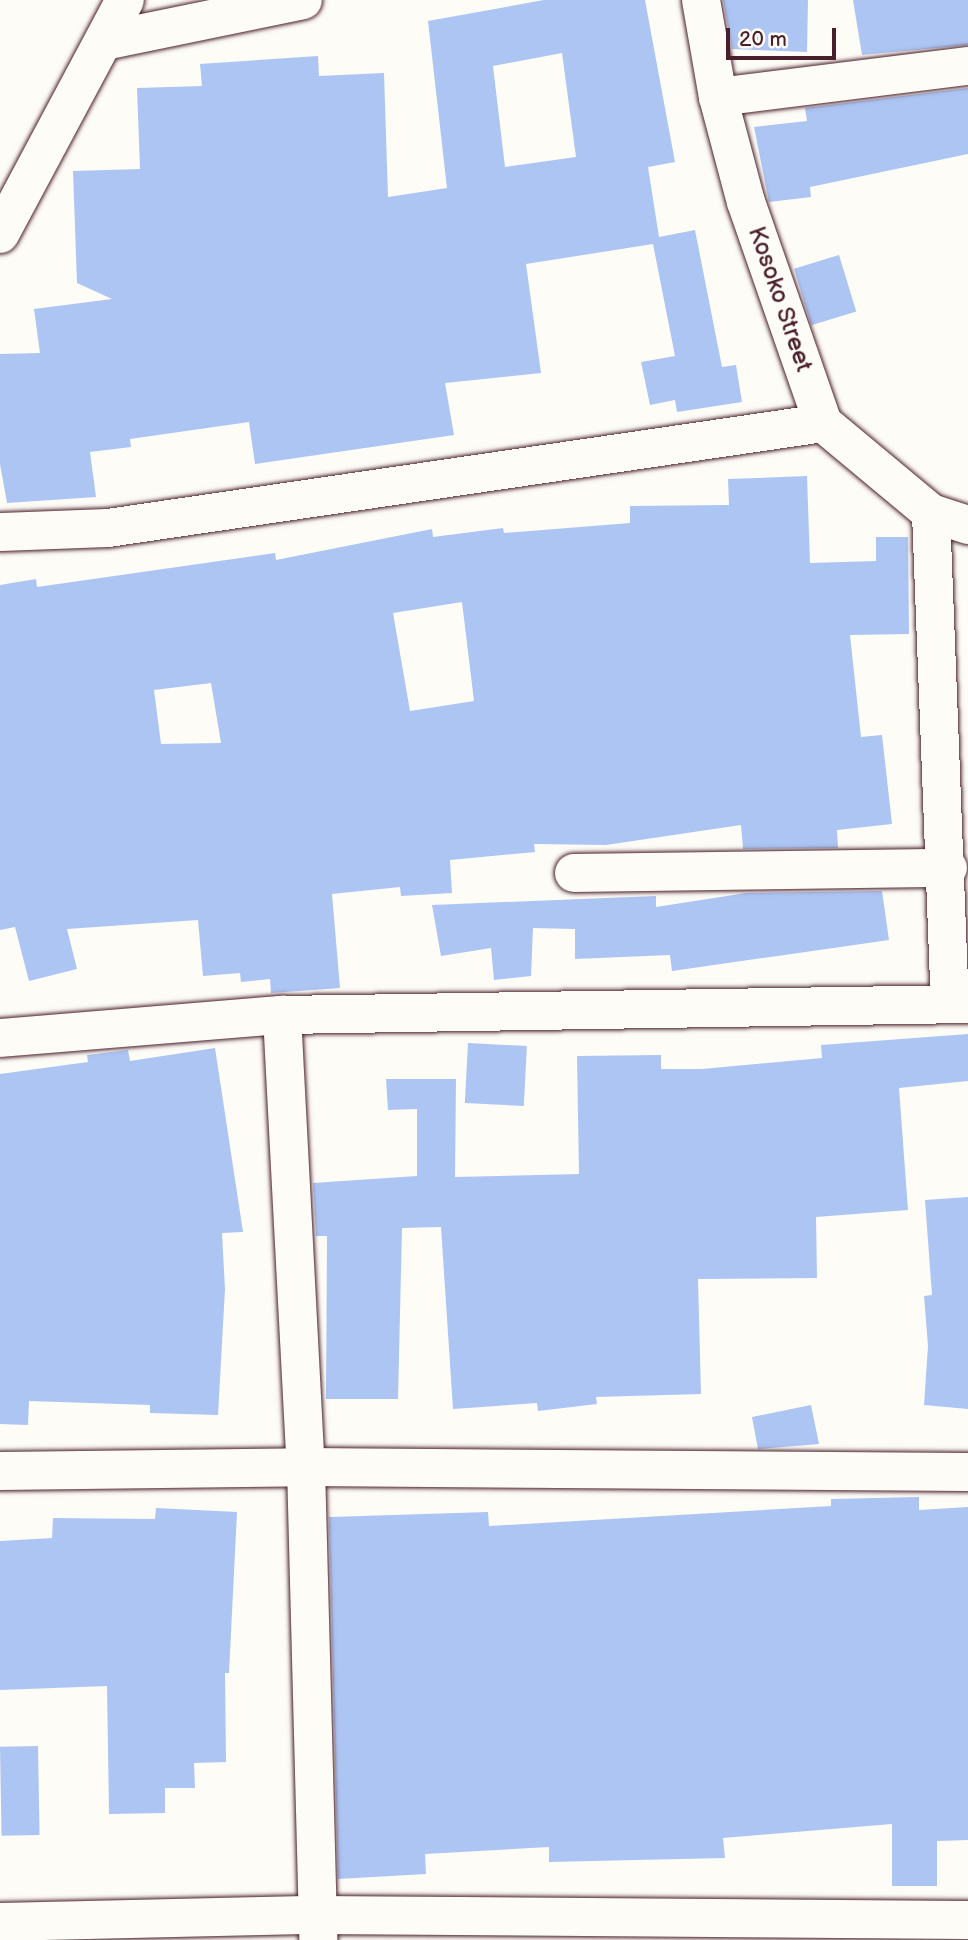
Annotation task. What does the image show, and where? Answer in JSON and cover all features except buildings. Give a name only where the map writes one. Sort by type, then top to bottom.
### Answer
[{"type":"street","points":[[0,234],[125,0]]},
{"type":"street","points":[[104,41],[303,0]]},
{"type":"street","name":"Kosoko Street","points":[[701,0],[718,97],[746,202],[823,423]]},
{"type":"street","points":[[718,97],[968,66]]},
{"type":"street","points":[[0,532],[108,528],[823,423],[931,513],[968,525]]},
{"type":"street","points":[[0,1038],[282,1014],[959,1004],[948,868],[931,513]]},
{"type":"street","points":[[574,873],[948,868]]},
{"type":"street","points":[[282,1014],[306,1467],[317,1928]]},
{"type":"street","points":[[0,1471],[306,1467],[968,1472]]},
{"type":"street","points":[[0,1922],[317,1928],[968,1920]]}]
